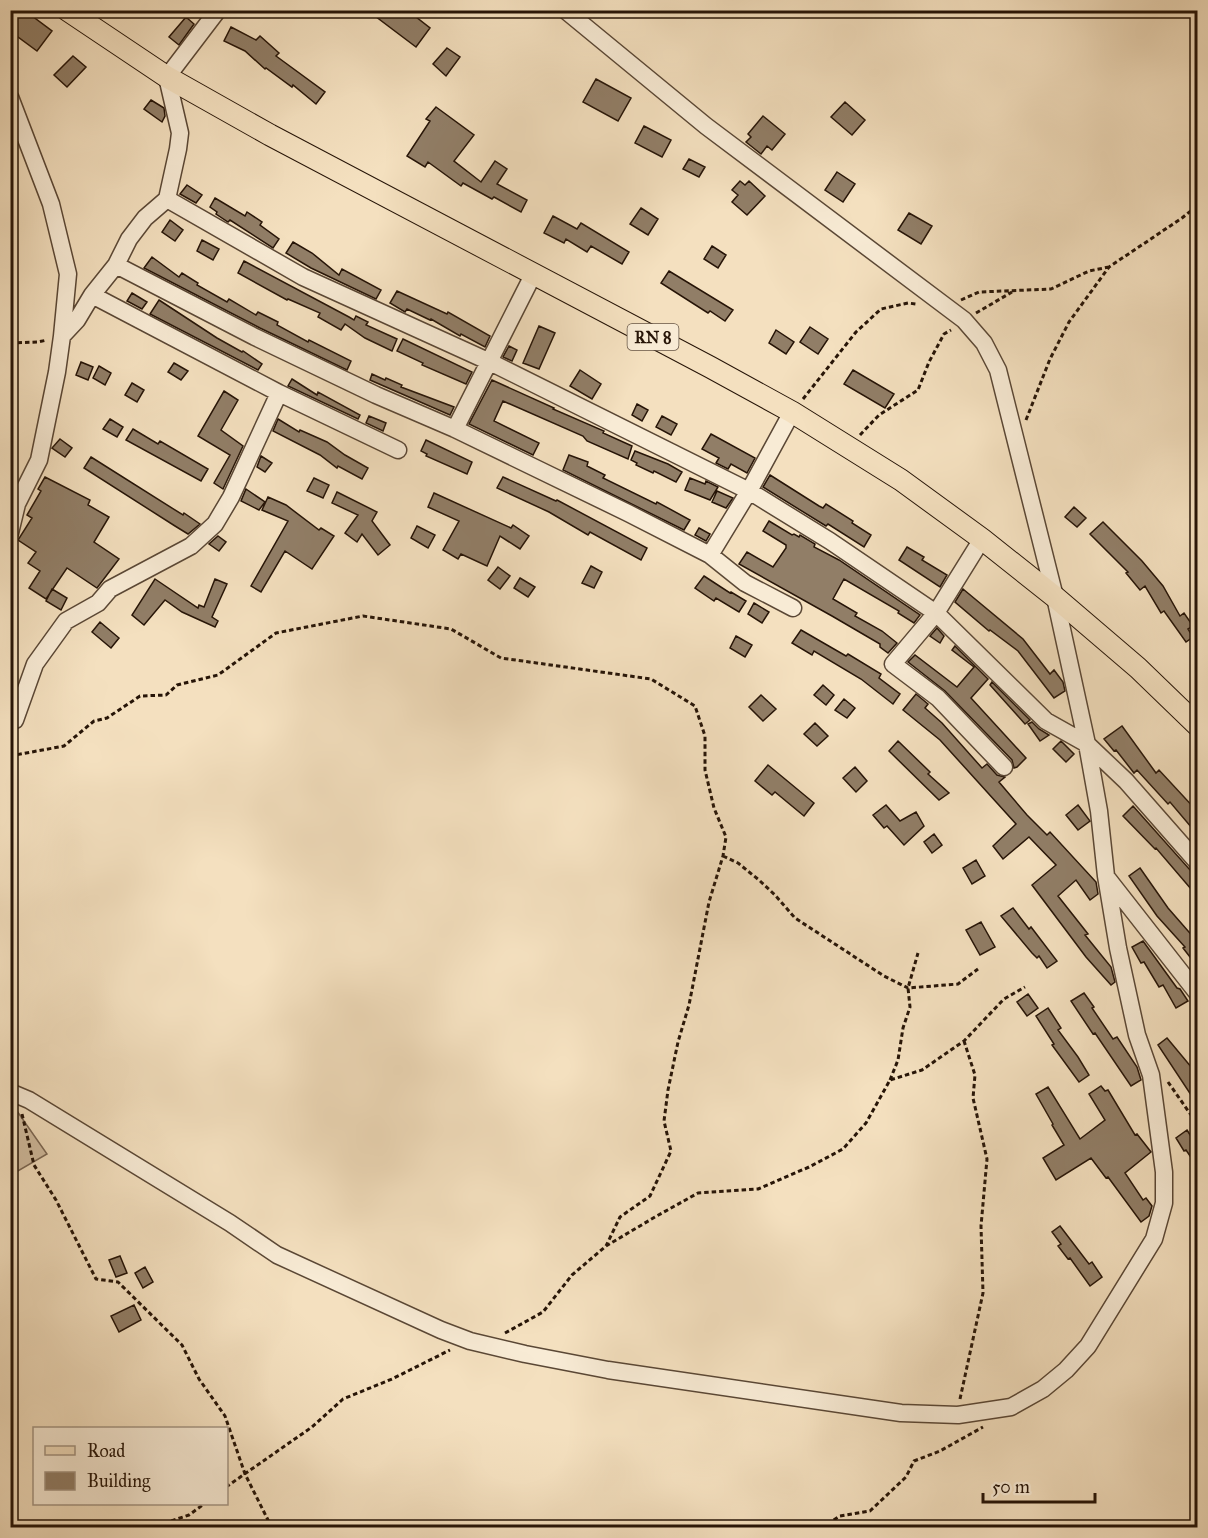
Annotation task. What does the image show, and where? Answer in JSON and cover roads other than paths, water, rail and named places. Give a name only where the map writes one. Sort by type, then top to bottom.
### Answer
[{"type":"main road","name":"RN 8","points":[[67,10],[167,77],[270,135],[792,412],[849,447],[901,480],[982,539],[1055,597],[1138,668],[1197,726]]},
{"type":"street","points":[[62,336],[77,320],[92,295],[116,265],[129,239],[145,218],[167,199],[180,133],[167,77],[218,10]]},
{"type":"street","points":[[14,1094],[173,1188],[277,1255],[470,1341],[608,1370],[901,1413],[958,1415],[1011,1407],[1043,1389],[1066,1370],[1088,1346],[1154,1239],[1164,1203],[1164,1172],[1155,1120],[1156,1103],[1151,1075],[1137,1035],[1118,948],[1106,876],[1099,810],[1087,744],[1055,597],[998,370],[984,343],[964,320],[706,126],[565,10]]},
{"type":"street","points":[[10,97],[51,204],[68,274],[57,372],[39,460],[17,504],[10,532]]},
{"type":"street","points":[[167,199],[303,277],[489,362],[749,491],[830,541],[936,613],[1046,721],[1087,744],[1126,781],[1197,863]]},
{"type":"street","points":[[116,265],[255,337],[376,395],[455,429],[628,513],[710,555],[745,583],[793,608]]},
{"type":"street","points":[[455,429],[533,275]]},
{"type":"street","points":[[92,295],[279,393],[398,450]]},
{"type":"street","points":[[10,722],[15,720],[35,664],[66,621],[98,603],[110,590],[191,546],[215,525],[279,393]]},
{"type":"street","points":[[710,555],[749,491],[792,412]]},
{"type":"street","points":[[982,539],[936,613],[893,664],[938,698],[1004,767]]},
{"type":"street","points":[[1106,876],[1197,994]]}]
